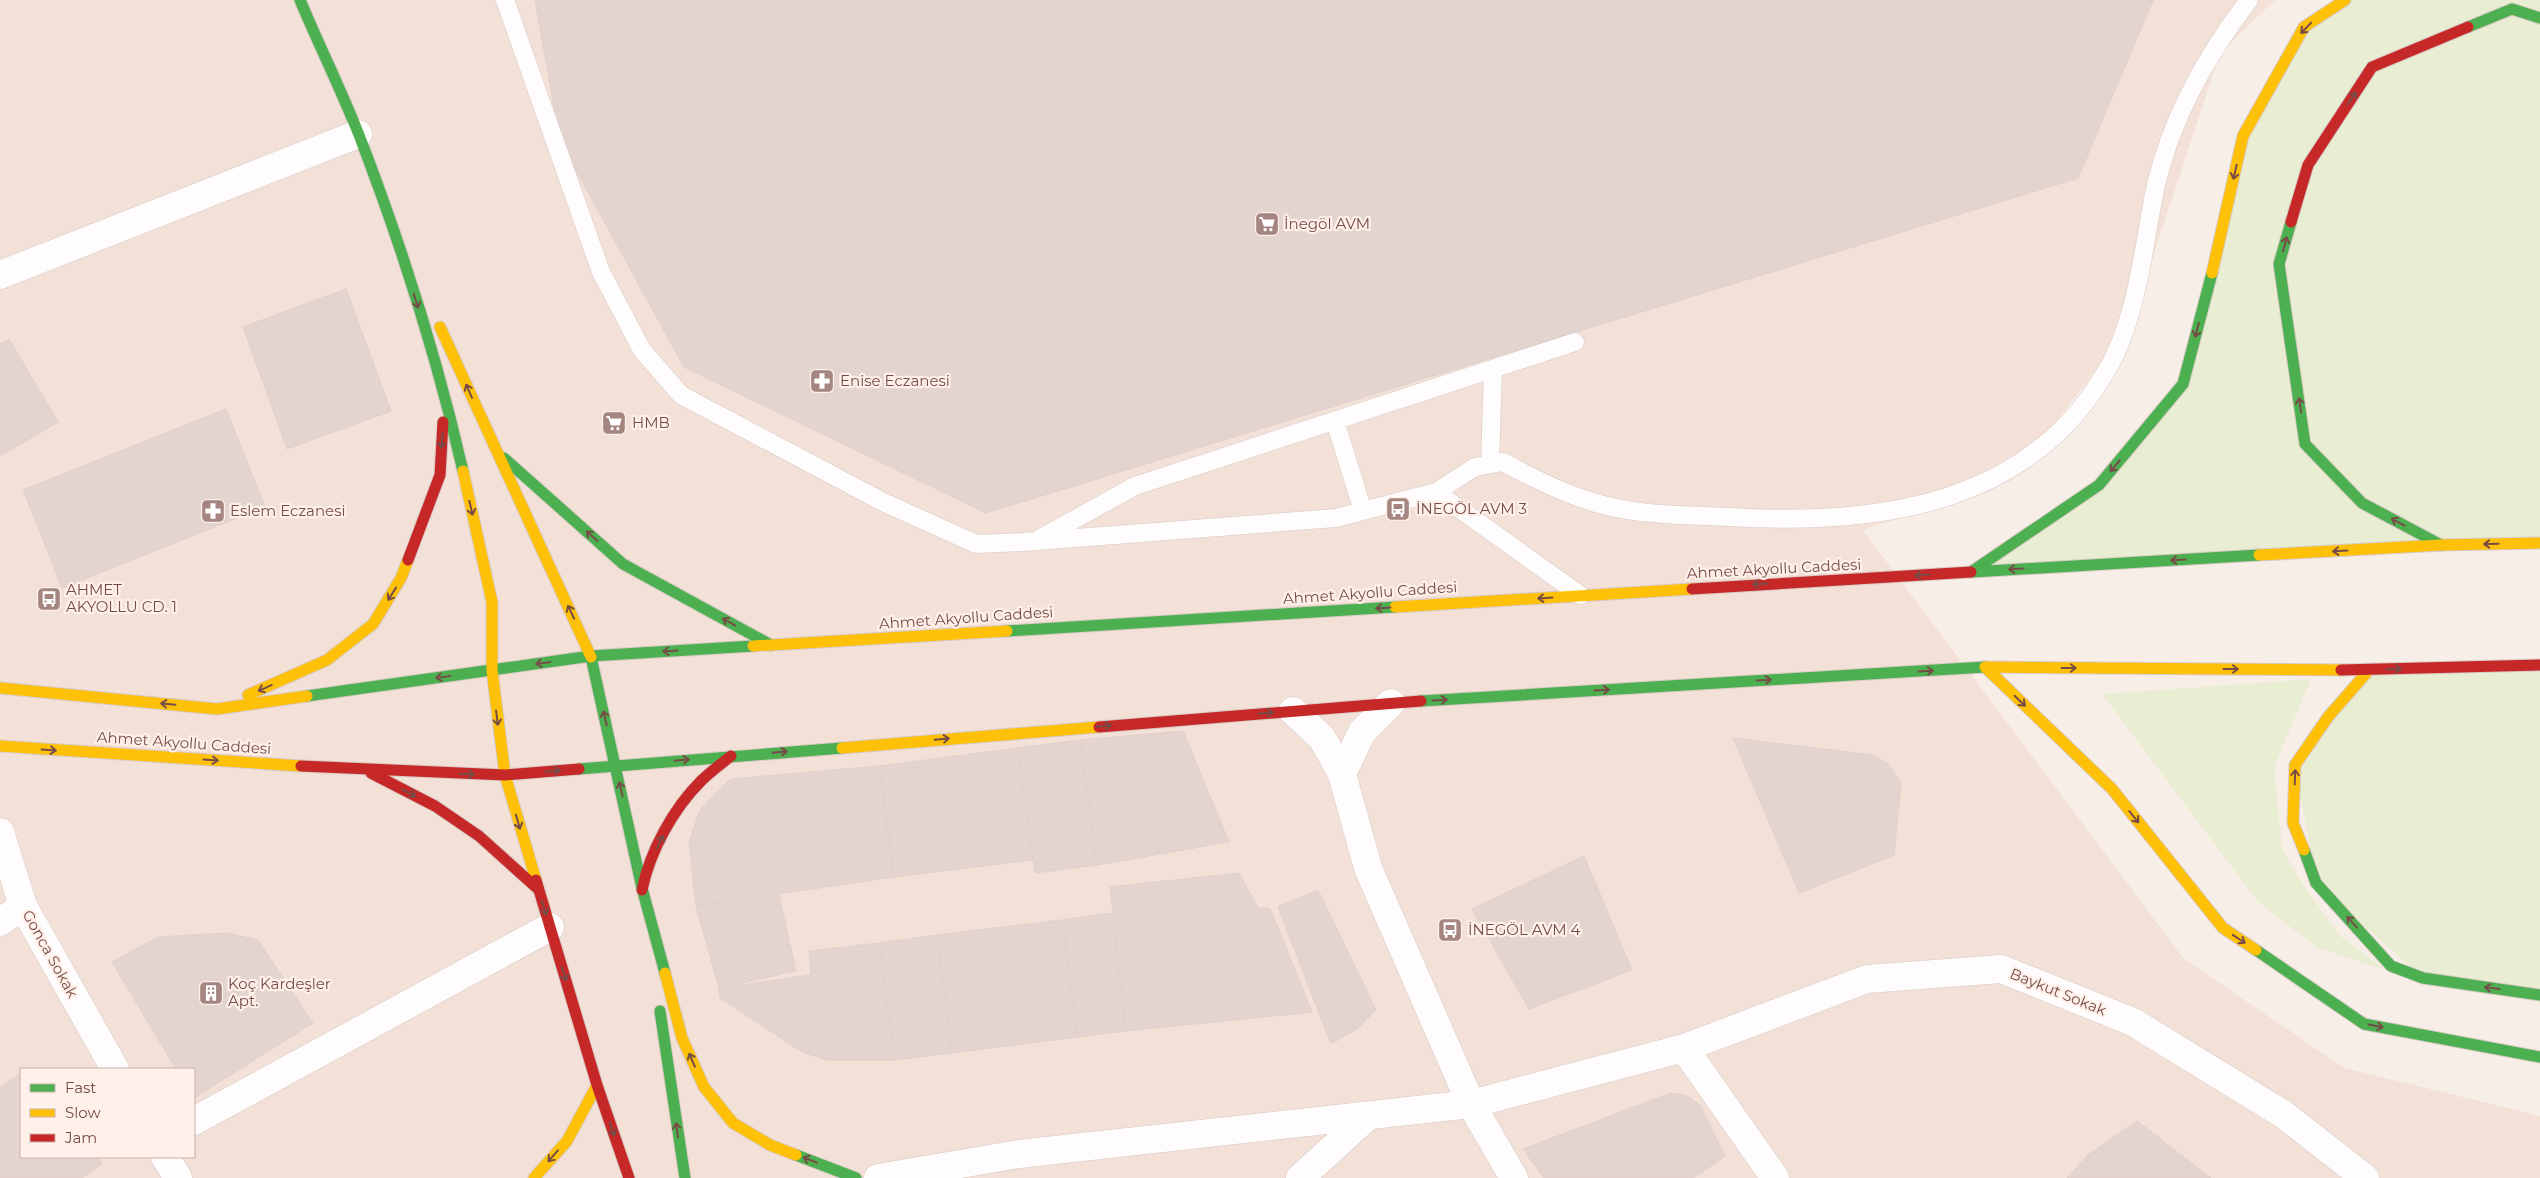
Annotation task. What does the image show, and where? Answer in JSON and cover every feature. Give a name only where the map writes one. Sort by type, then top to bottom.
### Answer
[{"type":"main road","points":[[300,0],[358,134],[384,205],[445,392],[492,602],[492,670],[505,775],[598,1085],[629,1178]]},
{"type":"main road","points":[[1971,572],[2099,485],[2183,384],[2215,262],[2243,136],[2304,27],[2345,0]]},
{"type":"main road","points":[[2540,18],[2512,9],[2372,67],[2308,165],[2279,264],[2305,444],[2362,503],[2441,545],[2540,543]]},
{"type":"main road","points":[[384,205],[591,656],[642,888],[682,1038],[704,1087],[733,1122],[770,1145],[856,1178]]},
{"type":"main road","points":[[0,688],[217,709],[327,660],[373,624],[401,578],[440,475],[445,392]]},
{"type":"main road","points":[[496,451],[623,564],[771,645]]},
{"type":"main road","name":"Ahmet Akyollu Caddesi","points":[[217,709],[591,656],[2441,545]]},
{"type":"main road","name":"Ahmet Akyollu Caddesi","points":[[0,746],[365,770],[505,775],[1391,703],[1985,667],[2369,670],[2540,665]]},
{"type":"main road","points":[[1985,667],[2112,789],[2223,928],[2364,1024],[2540,1057]]},
{"type":"main road","points":[[2369,670],[2328,717],[2295,765],[2294,823],[2316,883],[2391,966],[2423,978],[2540,995]]},
{"type":"main road","points":[[684,1178],[642,888],[659,842],[677,812],[696,785],[731,756]]},
{"type":"main road","points":[[365,770],[435,806],[480,836],[538,889]]},
{"type":"main road","points":[[534,1178],[566,1141],[598,1085]]},
{"type":"street","points":[[0,275],[358,134]]},
{"type":"street","points":[[1342,774],[1362,732],[1391,703]]},
{"type":"street","points":[[1293,711],[1322,738],[1342,774],[1368,868],[1471,1104],[1514,1178]]},
{"type":"street","name":"Gonca Sokak","points":[[0,832],[23,906],[114,1068]]},
{"type":"street","points":[[0,922],[23,906]]},
{"type":"street","points":[[195,1120],[550,927]]},
{"type":"street","name":"Baykut Sokak","points":[[878,1178],[1019,1154],[1471,1104],[1684,1048],[1867,979],[2002,969],[2133,1022],[2283,1114],[2365,1178]]},
{"type":"street","points":[[1684,1048],[1774,1178]]},
{"type":"street","points":[[1300,1178],[1368,1116]]},
{"type":"street","points":[[988,1178],[1019,1154]]},
{"type":"street","points":[[166,1158],[178,1178]]},
{"type":"lane","points":[[505,0],[601,272],[642,350],[681,395],[882,502],[976,544],[1336,518],[1436,492],[1475,467],[1502,462],[1544,484],[1567,493],[1628,510],[1792,520],[1861,516],[1909,507],[1956,493],[2001,475],[2041,448],[2075,416],[2097,387],[2115,355],[2128,321],[2156,183],[2166,148],[2195,80],[2222,34],[2244,2]]},
{"type":"lane","points":[[1036,541],[1135,486],[1575,342]]},
{"type":"lane","points":[[1490,464],[1493,369]]},
{"type":"lane","points":[[1335,421],[1363,511]]},
{"type":"lane","points":[[1436,492],[1580,596]]},
{"type":"shaded area","points":[[0,0],[2275,0],[2220,53],[2130,326],[2010,481],[1863,530],[2183,958],[2344,1068],[2540,1116],[2540,1178],[0,1178]]},
{"type":"green space","points":[[2345,0],[2540,0],[2540,543],[1971,572],[2099,485],[2183,384],[2243,136],[2304,27]]},
{"type":"green space","points":[[2540,665],[2540,995],[2423,978],[2316,883],[2295,765],[2369,670]]},
{"type":"green space","points":[[2311,679],[2274,767],[2282,849],[2305,888],[2340,936],[2386,970],[2318,948],[2258,902],[2102,694]]},
{"type":"building","name":"İnegöl AVM","points":[[535,0],[2153,0],[2078,178],[986,513],[684,367],[560,141]]},
{"type":"building","points":[[346,289],[391,411],[287,449],[243,327]]},
{"type":"building","points":[[9,339],[58,422],[0,456],[0,344]]},
{"type":"building","points":[[226,409],[265,507],[62,588],[23,490]]},
{"type":"building","points":[[1183,731],[1229,842],[1097,865],[1080,740]]},
{"type":"building","points":[[1733,738],[1874,755],[1889,765],[1901,783],[1894,855],[1799,893]]},
{"type":"building","points":[[1080,740],[1097,865],[1035,873],[1018,748]]},
{"type":"building","points":[[1018,748],[1033,860],[894,877],[879,766]]},
{"type":"building","points":[[879,766],[894,877],[696,906],[689,842],[700,810],[730,779]]},
{"type":"building","points":[[1584,856],[1632,970],[1529,1009],[1472,909]]},
{"type":"building","points":[[1239,873],[1258,908],[1270,908],[1312,1012],[1126,1031],[1110,887]]},
{"type":"building","points":[[1318,890],[1376,1010],[1357,1029],[1331,1044],[1278,907]]},
{"type":"building","points":[[779,895],[796,971],[719,988],[696,906]]},
{"type":"building","points":[[1112,913],[1126,1031],[1077,1037],[1062,920]]},
{"type":"building","points":[[1062,920],[1077,1037],[952,1053],[937,935]]},
{"type":"building","name":"Koç Kardeşler Apt.","points":[[226,933],[258,940],[313,1023],[195,1097],[195,1068],[175,1068],[112,962],[158,937]]},
{"type":"building","points":[[937,935],[952,1053],[895,1060],[879,943]]},
{"type":"building","points":[[879,943],[895,1060],[828,1060],[802,1052],[720,998],[719,988],[811,975],[809,951]]},
{"type":"building","points":[[20,1074],[20,1158],[98,1158],[102,1164],[82,1178],[0,1178],[0,1088]]},
{"type":"building","points":[[1671,1093],[1687,1096],[1700,1105],[1725,1156],[1694,1178],[1544,1178],[1523,1149]]},
{"type":"building","points":[[2137,1121],[2211,1178],[2067,1178],[2088,1155]]},
{"type":"traffic: fast","points":[[300,0],[359,135],[404,259],[442,386],[463,471]]},
{"type":"traffic: fast","points":[[2468,27],[2512,9],[2540,18]]},
{"type":"traffic: fast","points":[[2291,222],[2279,264],[2305,444],[2362,503],[2441,545]]},
{"type":"traffic: fast","points":[[1971,572],[2099,485],[2183,384],[2212,273]]},
{"type":"traffic: fast","points":[[504,458],[623,564],[771,645]]},
{"type":"traffic: fast","points":[[1972,572],[2259,555]]},
{"type":"traffic: fast","points":[[1007,631],[1395,607]]},
{"type":"traffic: fast","points":[[307,696],[591,656],[753,646]]},
{"type":"traffic: fast","points":[[591,657],[642,888],[665,973]]},
{"type":"traffic: fast","points":[[1421,701],[1985,667]]},
{"type":"traffic: fast","points":[[579,769],[842,748]]},
{"type":"traffic: fast","points":[[2304,850],[2316,883],[2391,966],[2423,978],[2540,995]]},
{"type":"traffic: fast","points":[[2256,950],[2364,1024],[2540,1057]]},
{"type":"traffic: fast","points":[[660,1011],[685,1178]]},
{"type":"traffic: fast","points":[[796,1155],[856,1178]]},
{"type":"traffic: slow","points":[[2212,273],[2243,136],[2304,27],[2345,0]]},
{"type":"traffic: slow","points":[[440,327],[591,657]]},
{"type":"traffic: slow","points":[[463,471],[492,602],[492,670],[505,775],[536,880]]},
{"type":"traffic: slow","points":[[2259,555],[2441,545],[2540,543]]},
{"type":"traffic: slow","points":[[248,695],[327,660],[373,624],[401,578],[408,560]]},
{"type":"traffic: slow","points":[[1395,607],[1692,589]]},
{"type":"traffic: slow","points":[[753,646],[1007,631]]},
{"type":"traffic: slow","points":[[1985,667],[2112,789],[2223,928],[2256,950]]},
{"type":"traffic: slow","points":[[1985,667],[2341,670]]},
{"type":"traffic: slow","points":[[2304,850],[2293,823],[2295,765],[2328,717],[2369,670]]},
{"type":"traffic: slow","points":[[0,688],[217,709],[307,696]]},
{"type":"traffic: slow","points":[[842,748],[1099,727]]},
{"type":"traffic: slow","points":[[0,746],[301,766]]},
{"type":"traffic: slow","points":[[665,973],[682,1038],[704,1087],[733,1123],[770,1145],[796,1155]]},
{"type":"traffic: slow","points":[[534,1178],[567,1141],[597,1085]]},
{"type":"traffic: jam","points":[[2291,222],[2308,165],[2372,67],[2468,27]]},
{"type":"traffic: jam","points":[[408,560],[440,475],[443,422]]},
{"type":"traffic: jam","points":[[1692,589],[1971,572]]},
{"type":"traffic: jam","points":[[2341,670],[2540,665]]},
{"type":"traffic: jam","points":[[1099,727],[1421,701]]},
{"type":"traffic: jam","points":[[642,890],[657,846],[681,804],[701,781],[731,756]]},
{"type":"traffic: jam","points":[[301,766],[505,775],[579,769]]},
{"type":"traffic: jam","points":[[371,773],[435,806],[479,836],[538,889]]},
{"type":"traffic: jam","points":[[536,880],[597,1085],[629,1178]]},
{"type":"place","name":"İnegöl AVM","points":[[1267,224]]},
{"type":"place","name":"Enise Eczanesi","points":[[822,381]]},
{"type":"place","name":"HMB","points":[[614,423]]},
{"type":"place","name":"İNEGÖL AVM 3","points":[[1398,509]]},
{"type":"place","name":"Eslem Eczanesi","points":[[213,511]]},
{"type":"place","name":"AHMET AKYOLLU CD. 1","points":[[49,599]]},
{"type":"place","name":"İNEGÖL AVM 4","points":[[1450,930]]},
{"type":"place","name":"Koç Kardeşler Apt.","points":[[211,993]]}]
